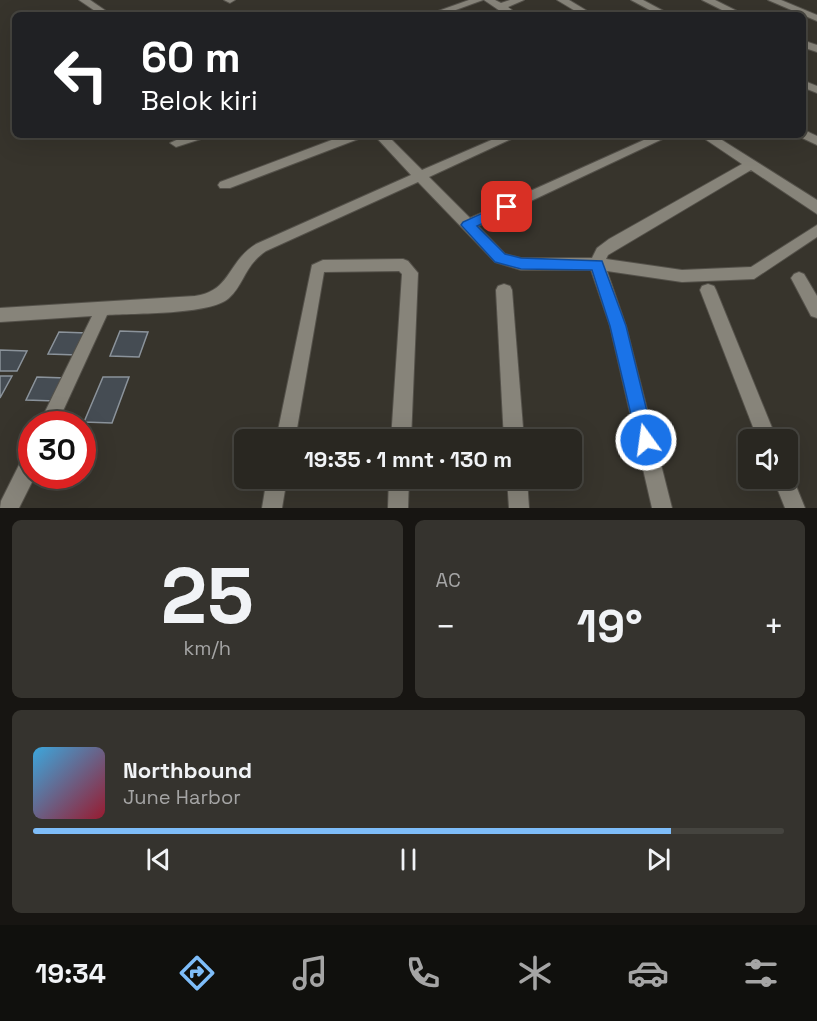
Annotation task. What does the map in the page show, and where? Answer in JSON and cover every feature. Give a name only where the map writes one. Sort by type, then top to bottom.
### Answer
[{"type":"street","points":[[84,0],[102,12]]},
{"type":"street","points":[[441,12],[478,0]]},
{"type":"street","points":[[489,0],[508,12]]},
{"type":"street","points":[[500,7],[519,0]]},
{"type":"street","points":[[562,0],[584,12]]},
{"type":"street","points":[[636,0],[660,12]]},
{"type":"street","points":[[707,0],[733,12]]},
{"type":"street","points":[[773,0],[802,12]]},
{"type":"street","points":[[176,143],[191,138]]},
{"type":"street","points":[[225,185],[349,138]]},
{"type":"street","points":[[383,138],[500,258],[521,264],[597,264],[682,276],[754,273],[817,230]]},
{"type":"street","points":[[0,315],[216,299],[228,291],[240,266],[256,250],[507,138]]},
{"type":"street","points":[[468,225],[658,138]]},
{"type":"street","points":[[711,138],[809,200],[817,209]]},
{"type":"street","points":[[662,508],[618,326],[597,264],[602,252],[608,247],[752,164]]},
{"type":"street","points":[[287,429],[317,269],[323,266],[403,265],[410,273],[403,429]]},
{"type":"street","points":[[799,278],[817,312]]},
{"type":"street","points":[[708,290],[764,429]]},
{"type":"street","points":[[504,291],[513,429]]},
{"type":"street","points":[[54,411],[100,317]]},
{"type":"street","points":[[8,508],[18,488]]},
{"type":"street","points":[[272,508],[275,489]]},
{"type":"street","points":[[398,508],[399,489]]},
{"type":"street","points":[[518,489],[519,508]]},
{"type":"street","points":[[787,489],[795,508]]},
{"type":"building","points":[[120,331],[148,332],[139,357],[110,356]]},
{"type":"building","points":[[59,332],[87,333],[77,355],[48,354]]},
{"type":"building","points":[[0,350],[27,351],[17,371],[0,371]]},
{"type":"building","points":[[0,376],[12,376],[0,398]]},
{"type":"building","points":[[37,377],[66,378],[56,401],[26,400]]},
{"type":"building","points":[[103,377],[129,377],[112,423],[96,422],[96,411],[89,411]]},
{"type":"route","points":[[507,207],[468,225],[500,258],[521,264],[597,264],[618,326],[646,440]]}]
